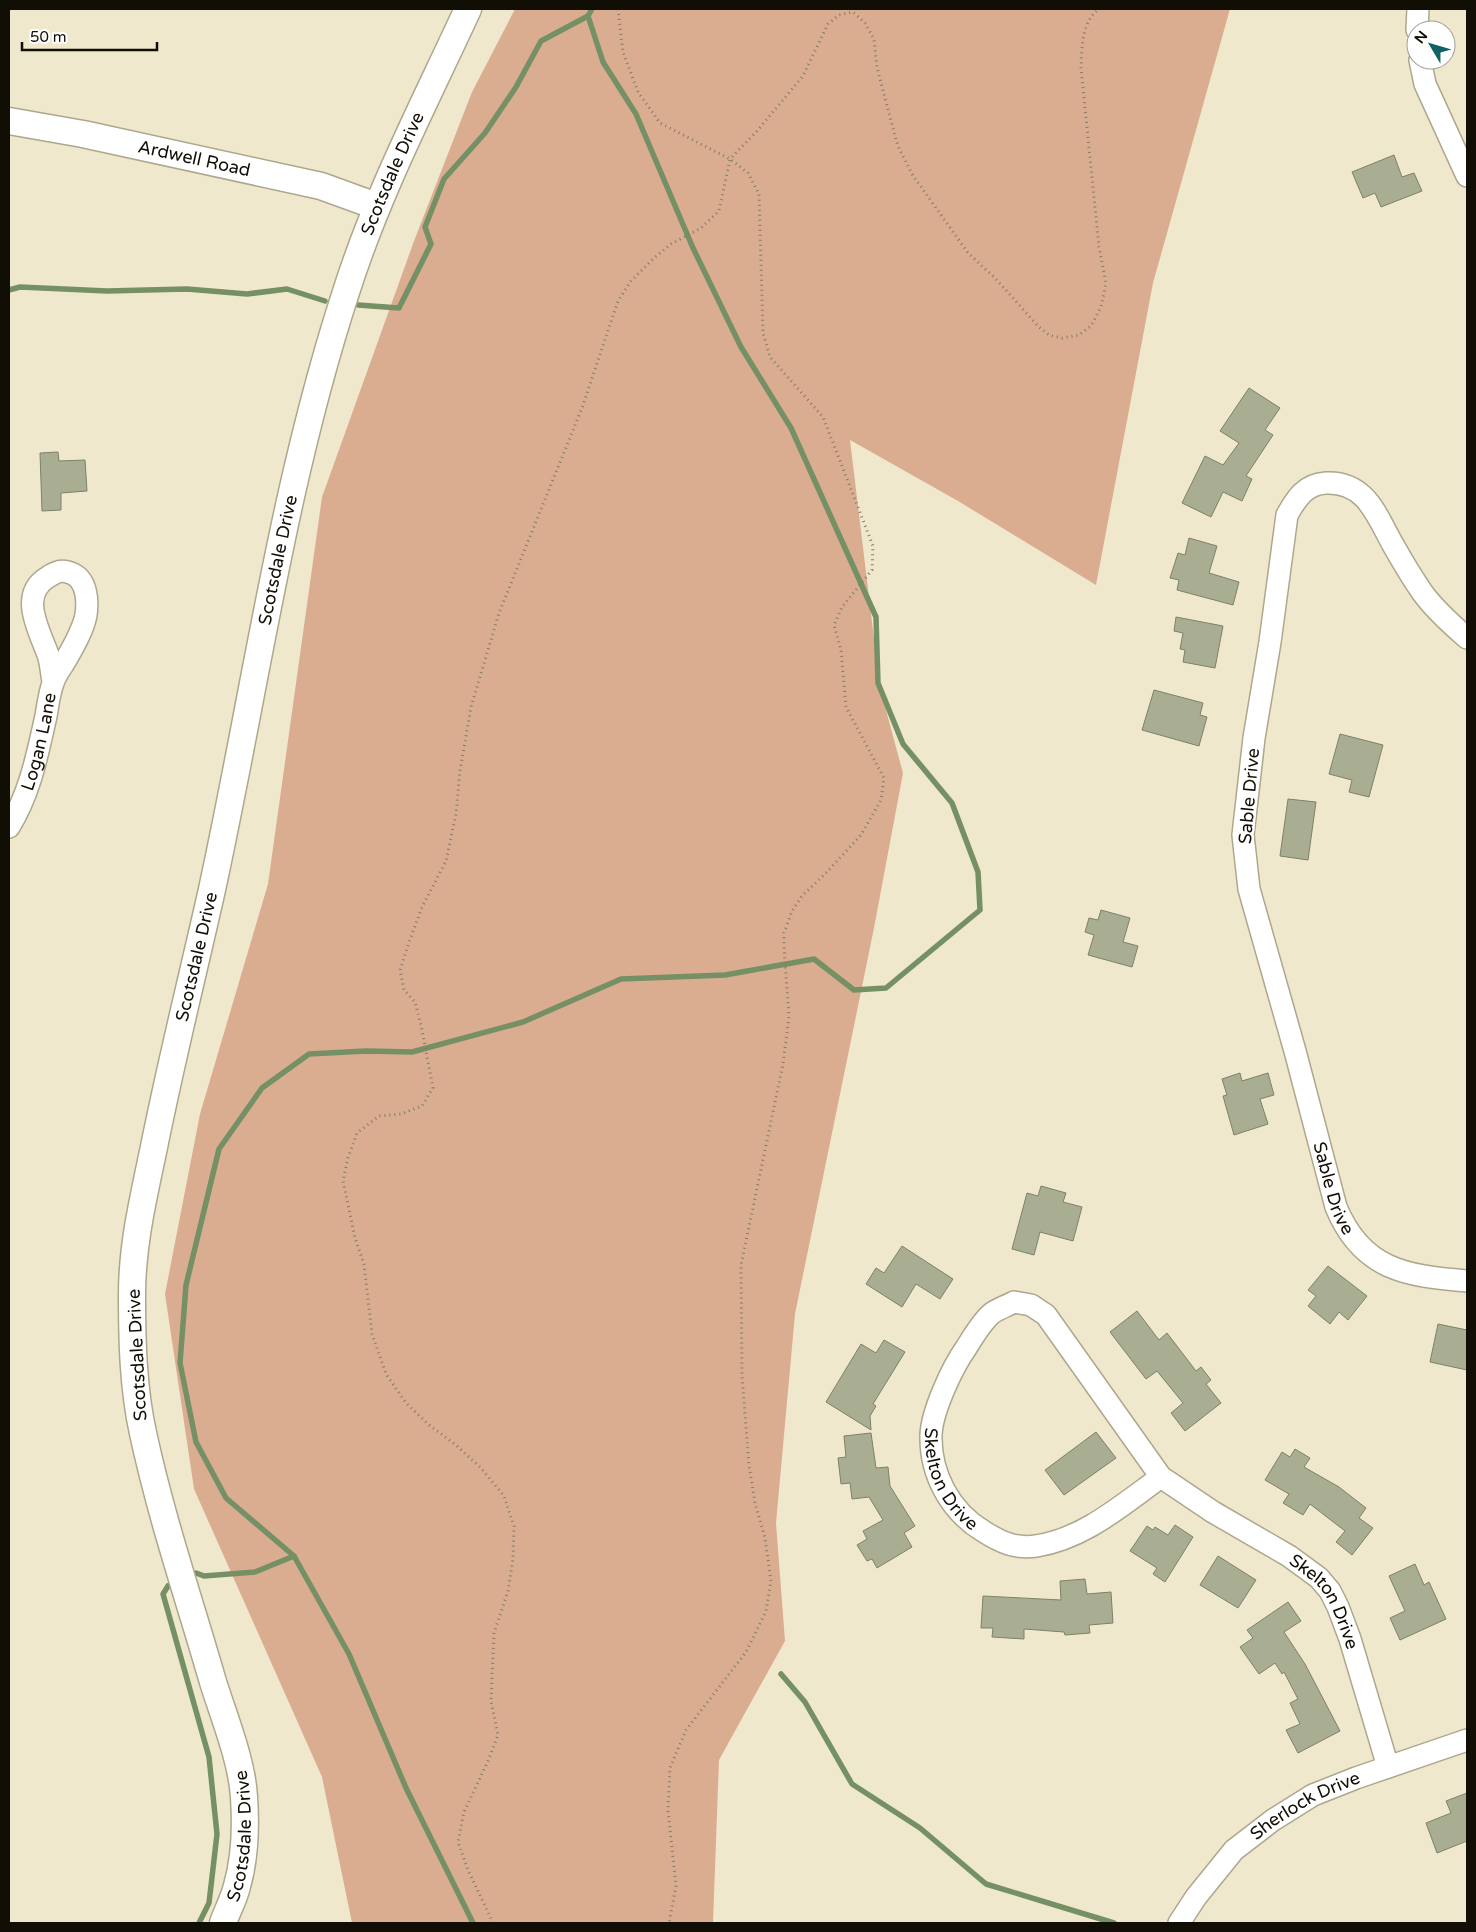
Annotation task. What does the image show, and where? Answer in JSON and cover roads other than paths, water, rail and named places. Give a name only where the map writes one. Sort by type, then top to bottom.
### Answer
[{"type":"street","name":"Scotsdale Drive","points":[[223,1923],[237,1886],[244,1839],[244,1793],[235,1752],[177,1559],[142,1429],[133,1347],[132,1287],[136,1248],[142,1206],[161,1113],[212,890],[286,516],[316,394],[346,291],[376,206],[468,9]]},
{"type":"street","points":[[1422,70],[1425,84],[1467,176]]},
{"type":"street","name":"Ardwell Road","points":[[9,121],[83,134],[321,186],[376,206]]},
{"type":"street","name":"Sable Drive","points":[[1467,638],[1423,593],[1399,556],[1374,508],[1363,496],[1351,487],[1338,482],[1322,483],[1307,488],[1296,500],[1287,515],[1270,642],[1252,747],[1243,836],[1249,889],[1295,1051],[1336,1207],[1344,1225],[1356,1242],[1370,1256],[1387,1266],[1406,1273],[1467,1282]]},
{"type":"street","name":"Logan Lane","points":[[9,827],[27,793],[36,764],[53,682]]},
{"type":"street","name":"Skelton Drive","points":[[1161,1477],[1094,1524],[1057,1541],[1035,1546],[1009,1546],[968,1522],[953,1505],[940,1483],[934,1460],[931,1434],[938,1408],[958,1360],[991,1314],[1014,1302],[1031,1305],[1046,1315],[1161,1477],[1214,1512],[1289,1556],[1319,1578],[1330,1592],[1338,1607],[1350,1639],[1388,1767]]},
{"type":"street","name":"Sherlock Drive","points":[[1179,1923],[1196,1897],[1234,1850],[1273,1820],[1313,1795],[1356,1778],[1467,1740]]},
{"type":"waterway","points":[[473,1923],[406,1788],[349,1654],[294,1556],[226,1498],[196,1442],[180,1363],[186,1285],[219,1149],[262,1088],[309,1054],[366,1051],[412,1052],[523,1022],[621,979],[725,975],[814,959],[854,990],[886,988],[980,910],[978,872],[952,803],[903,744],[878,683],[876,617],[791,428],[741,347],[693,248],[636,114],[603,62],[588,16],[592,9]]},
{"type":"waterway","points":[[358,305],[399,308],[431,244],[425,227],[444,179],[485,133],[516,87],[541,41],[588,16]]},
{"type":"waterway","points":[[9,290],[20,287],[107,291],[187,289],[247,294],[287,289],[325,301]]},
{"type":"waterway","points":[[196,1573],[204,1576],[255,1572],[294,1556]]},
{"type":"waterway","points":[[168,1586],[163,1594],[209,1757],[217,1834],[209,1903],[199,1923]]},
{"type":"waterway","points":[[781,1674],[805,1702],[852,1784],[920,1828],[986,1884],[1114,1923]]}]
